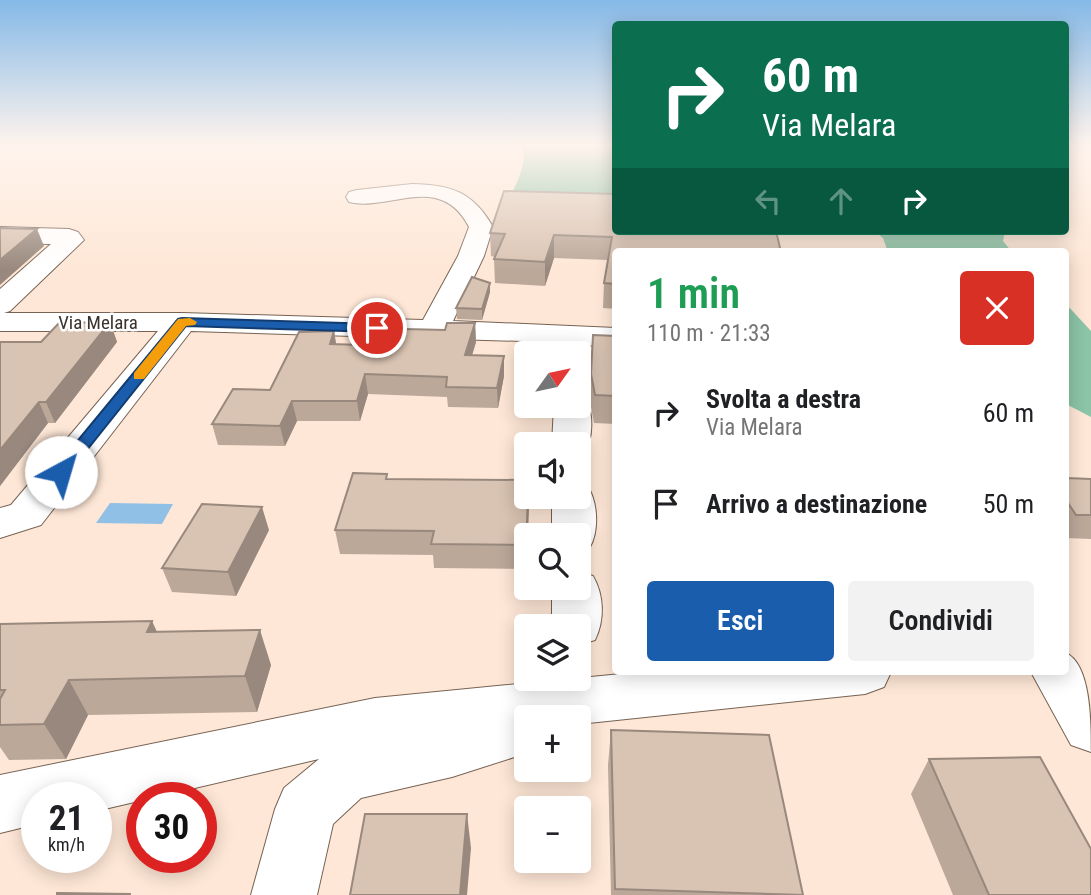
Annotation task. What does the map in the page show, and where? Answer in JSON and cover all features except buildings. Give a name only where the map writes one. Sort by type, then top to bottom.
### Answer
[{"type":"street","points":[[358,197],[432,191],[466,205],[481,227],[471,256],[433,330]]},
{"type":"street","points":[[0,236],[69,237],[71,240],[0,305]]},
{"type":"street","name":"Via Melara","points":[[0,322],[182,322],[433,330],[543,341]]},
{"type":"street","points":[[0,523],[26,515],[182,322]]},
{"type":"street","name":"Via Melara","points":[[592,341],[612,339]]},
{"type":"street","points":[[0,804],[375,722],[833,675]]},
{"type":"street","points":[[1059,675],[1091,728]]},
{"type":"street","points":[[284,895],[306,809],[344,775],[452,751],[514,734]]},
{"type":"green space","points":[[515,187],[612,187],[612,204],[513,191]]},
{"type":"green space","points":[[879,235],[1004,235],[1003,241],[1009,248],[887,248]]},
{"type":"green space","points":[[1069,307],[1091,331],[1091,417],[1069,406]]},
{"type":"water","points":[[110,503],[173,504],[162,524],[96,523]]},
{"type":"slow traffic","points":[[139,376],[182,322],[190,322]]},
{"type":"route","points":[[61,472],[182,322],[377,328]]}]
